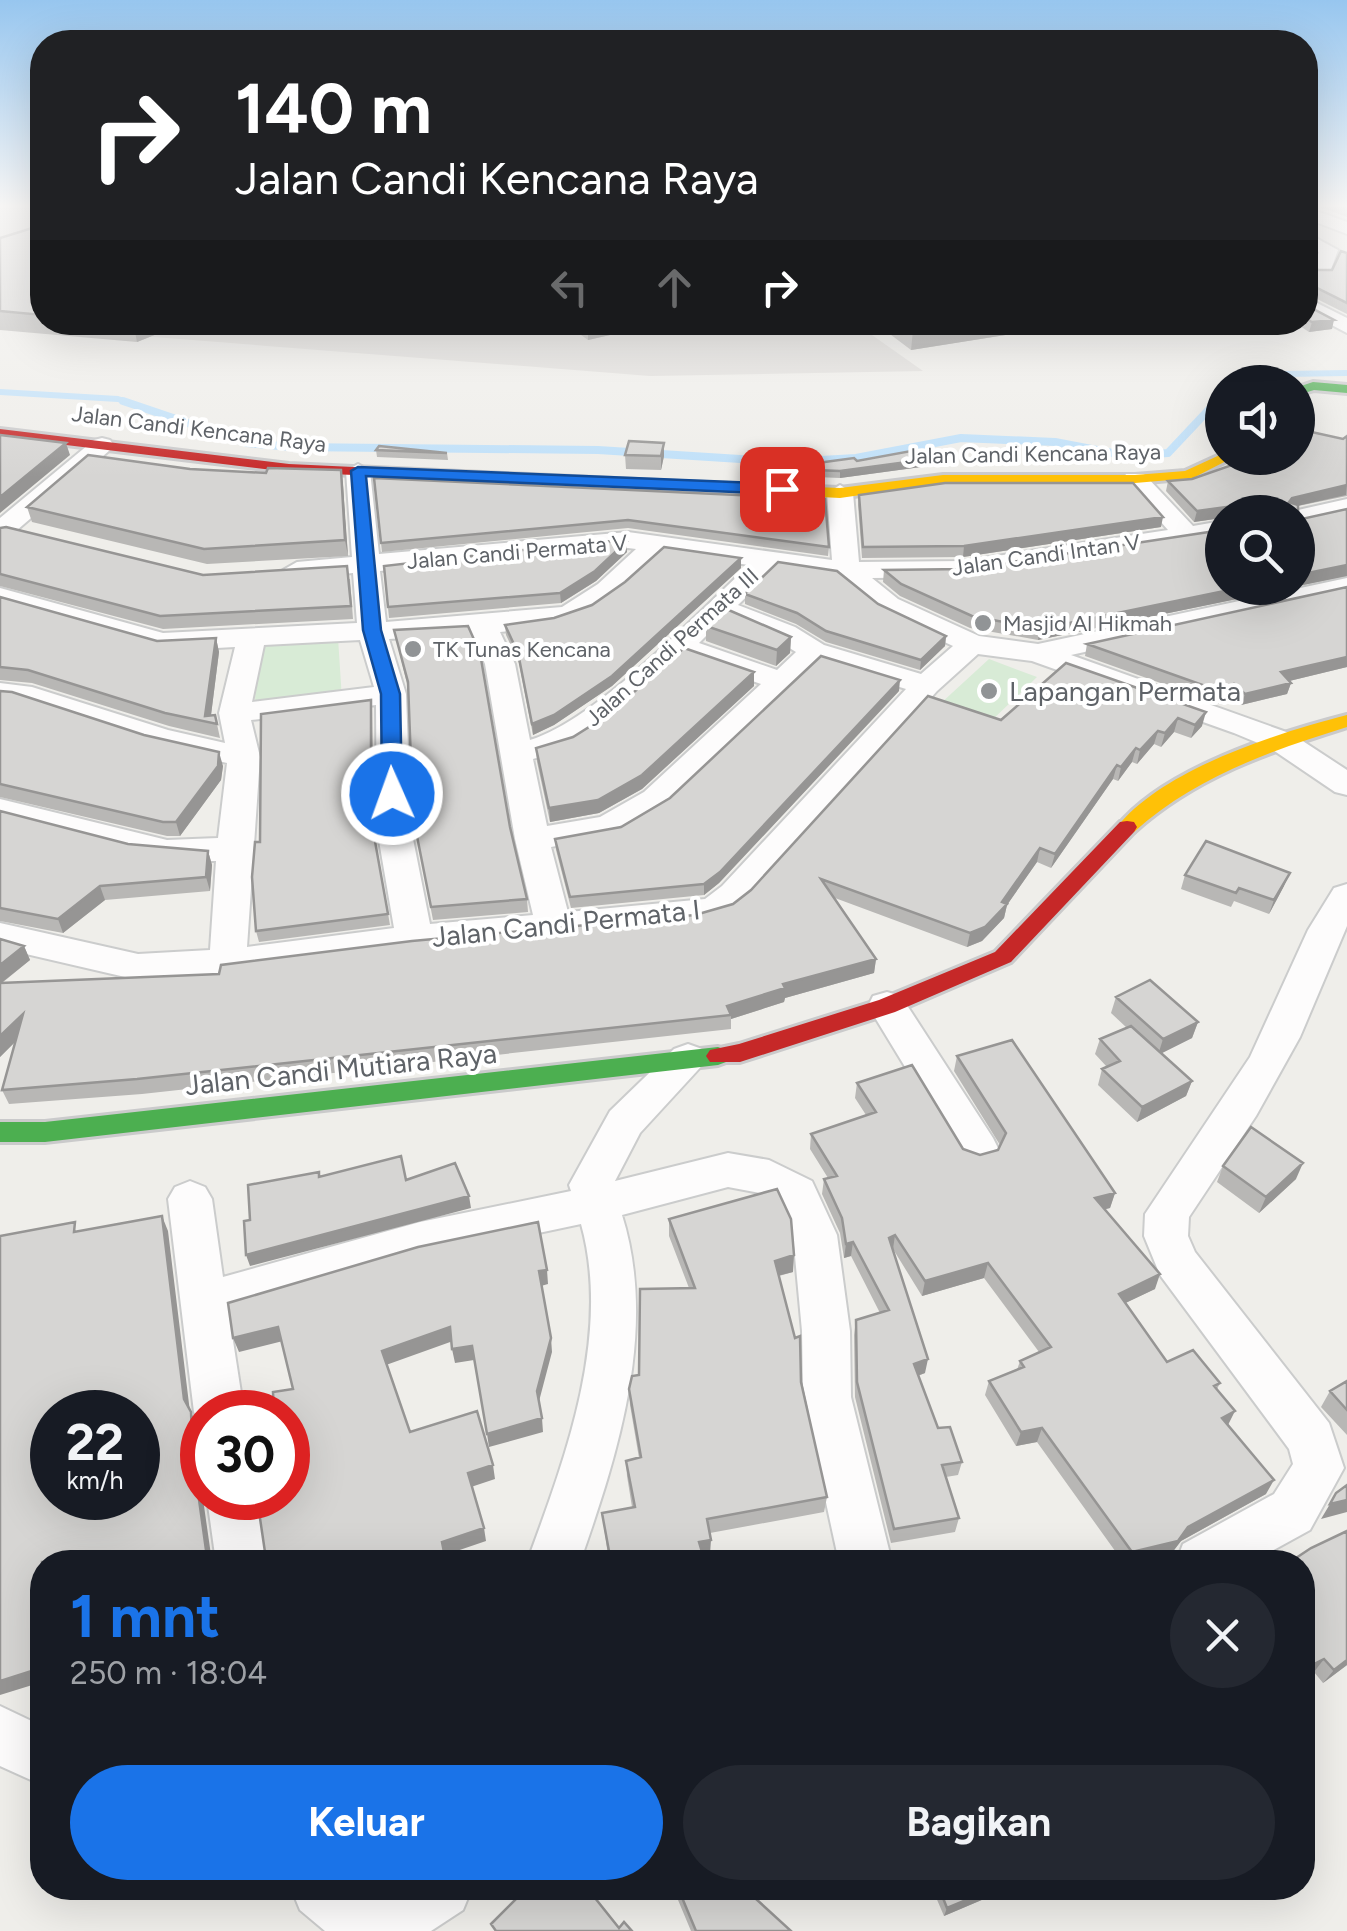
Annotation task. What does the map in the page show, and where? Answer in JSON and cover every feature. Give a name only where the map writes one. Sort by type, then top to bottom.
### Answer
[{"type":"street","points":[[1318,311],[1347,326]]},
{"type":"street","points":[[1315,386],[1347,389]]},
{"type":"street","name":"Jalan Candi Kencana Raya","points":[[0,433],[236,464],[840,492],[942,478],[1135,479],[1188,475],[1205,467]]},
{"type":"street","points":[[2,529],[102,445]]},
{"type":"street","points":[[358,471],[372,630],[390,694],[394,828],[414,938]]},
{"type":"street","name":"Jalan Candi Intan V","points":[[1135,479],[1186,534]]},
{"type":"street","points":[[840,492],[846,570],[888,605],[972,644],[1037,653],[1281,741],[1347,786]]},
{"type":"street","points":[[1315,514],[1347,507]]},
{"type":"street","points":[[2,529],[37,536]]},
{"type":"street","name":"Jalan Candi Intan V","points":[[846,570],[963,570],[1205,531]]},
{"type":"street","name":"Jalan Candi Permata V","points":[[272,571],[366,566],[628,540],[846,570]]},
{"type":"street","points":[[0,596],[150,640],[482,625],[553,618],[572,612],[608,590],[657,544]]},
{"type":"street","name":"Jalan Candi Permata III","points":[[518,753],[575,733],[679,646],[769,560]]},
{"type":"street","points":[[1037,653],[1347,586]]},
{"type":"street","points":[[720,608],[785,632],[814,651],[926,685]]},
{"type":"street","points":[[482,625],[500,664],[532,840],[554,926]]},
{"type":"street","points":[[228,962],[244,756],[234,714],[252,636]]},
{"type":"street","name":"Jalan Candi Permata I","points":[[0,935],[138,966],[228,962],[414,938],[694,914],[718,907],[752,878],[926,685],[972,644]]},
{"type":"street","points":[[679,646],[780,680]]},
{"type":"street","points":[[532,840],[609,826],[656,799],[814,651]]},
{"type":"street","points":[[0,692],[20,693],[160,738],[244,756]]},
{"type":"street","points":[[234,714],[390,694]]},
{"type":"street","name":"Jalan Candi Mutiara Raya","points":[[0,1132],[46,1132],[740,1053],[888,1006],[1003,957],[1141,812],[1185,786],[1281,741],[1347,722]]},
{"type":"street","points":[[0,809],[82,833],[166,850],[234,849]]},
{"type":"street","points":[[1224,1550],[1292,1512],[1319,1468],[1312,1439],[1176,1262],[1166,1236],[1167,1214],[1252,1088],[1281,1036],[1327,928],[1347,896]]},
{"type":"street","points":[[888,1006],[978,1150]]},
{"type":"street","points":[[558,1550],[582,1472],[613,1336],[610,1260],[591,1185],[625,1122],[688,1060]]},
{"type":"street","points":[[203,1302],[420,1240],[598,1204],[728,1170],[769,1176],[798,1193],[815,1235],[826,1330],[827,1397],[863,1550]]},
{"type":"street","points":[[190,1199],[216,1390]]},
{"type":"street","points":[[235,1520],[240,1550]]},
{"type":"street","points":[[0,1735],[30,1750]]},
{"type":"street","points":[[354,1908],[389,1900]]},
{"type":"shaded area","points":[[0,297],[30,297],[30,327],[0,325]]},
{"type":"shaded area","points":[[127,335],[872,335],[923,371],[650,376]]},
{"type":"green space","points":[[338,638],[342,699],[255,708],[256,647]]},
{"type":"green space","name":"Lapangan Permata","points":[[989,659],[1037,677],[989,723],[940,704]]},
{"type":"building","points":[[0,297],[30,297],[30,314],[0,311]]},
{"type":"building","points":[[1318,311],[1334,320],[1318,321]]},
{"type":"building","points":[[1315,433],[1343,439],[1347,436],[1347,485],[1305,495],[1205,495],[1205,510],[1197,511],[1168,481],[1205,474],[1315,475]]},
{"type":"building","points":[[0,435],[66,443],[0,497]]},
{"type":"building","points":[[629,441],[664,443],[661,456],[625,455]]},
{"type":"building","points":[[379,446],[447,453],[376,450]]},
{"type":"building","points":[[911,451],[922,460],[840,471],[815,470],[810,464],[854,458],[857,461]]},
{"type":"building","points":[[88,455],[190,469],[266,473],[268,468],[341,470],[345,540],[204,549],[27,507]]},
{"type":"building","points":[[374,478],[825,499],[829,547],[628,520],[381,543]]},
{"type":"building","points":[[945,483],[1133,483],[1163,517],[964,546],[863,547],[859,495]]},
{"type":"building","points":[[1347,509],[1347,565],[1315,572],[1315,516]]},
{"type":"building","points":[[0,528],[203,575],[347,566],[351,606],[160,616],[0,574]]},
{"type":"building","points":[[1205,533],[1205,595],[1040,629],[972,616],[901,584],[884,570],[965,569]]},
{"type":"building","points":[[602,541],[626,542],[595,571],[560,593],[388,607],[384,566]]},
{"type":"building","points":[[664,547],[741,558],[612,676],[554,715],[532,724],[518,653],[505,625],[554,618],[592,605]]},
{"type":"building","points":[[778,562],[837,571],[878,604],[946,636],[921,660],[826,631],[797,613],[745,594]]},
{"type":"building","points":[[1347,587],[1347,657],[1281,672],[1291,683],[1245,694],[1234,684],[1225,693],[1087,644],[1265,605],[1315,605],[1315,594]]},
{"type":"building","points":[[0,597],[157,641],[216,638],[205,716],[215,715],[217,724],[165,713],[28,670],[0,667]]},
{"type":"building","points":[[724,608],[791,637],[777,650],[706,626]]},
{"type":"building","points":[[468,626],[480,653],[510,827],[527,899],[431,907],[413,816],[408,682],[394,630]]},
{"type":"building","points":[[684,648],[754,672],[642,775],[598,800],[549,808],[536,748],[573,737],[608,715]]},
{"type":"building","points":[[821,656],[900,680],[720,872],[704,884],[570,897],[555,839],[621,827],[670,798]]},
{"type":"building","points":[[1066,663],[1206,712],[1195,725],[1178,718],[1165,733],[1158,731],[1140,750],[1136,748],[1121,767],[1117,765],[1055,854],[1040,848],[1002,902],[1007,904],[985,927],[970,933],[821,879],[876,959],[783,984],[785,988],[727,1006],[731,1015],[2,1090],[23,1014],[0,1036],[0,983],[219,974],[221,965],[412,941],[695,915],[733,904],[751,890],[928,696],[1001,720]]},
{"type":"building","points":[[0,691],[144,735],[219,752],[218,766],[176,822],[0,784]]},
{"type":"building","points":[[371,700],[371,819],[388,914],[256,931],[252,877],[255,842],[260,842],[261,714]]},
{"type":"building","points":[[0,811],[128,844],[208,851],[206,877],[100,886],[58,919],[0,908]]},
{"type":"building","points":[[1206,841],[1290,873],[1274,900],[1239,888],[1236,893],[1185,875]]},
{"type":"building","points":[[0,939],[24,946],[0,965]]},
{"type":"building","points":[[1150,980],[1198,1022],[1163,1039],[1116,997]]},
{"type":"building","points":[[1131,1026],[1192,1081],[1142,1107],[1102,1069],[1120,1061],[1100,1039]]},
{"type":"building","points":[[1012,1040],[1115,1193],[1095,1198],[1160,1274],[1119,1294],[1167,1362],[1193,1350],[1220,1383],[1214,1386],[1235,1411],[1222,1418],[1274,1480],[1188,1527],[1178,1541],[1131,1550],[1042,1428],[1021,1432],[989,1381],[1024,1367],[1020,1361],[1051,1347],[988,1263],[925,1281],[895,1235],[889,1238],[928,1359],[914,1364],[938,1428],[950,1427],[962,1462],[942,1465],[959,1518],[894,1529],[857,1382],[856,1320],[889,1310],[853,1242],[846,1244],[842,1218],[824,1179],[837,1176],[811,1134],[876,1112],[857,1083],[912,1065],[963,1149],[980,1155],[998,1150],[1006,1133],[957,1056]]},
{"type":"building","points":[[1251,1127],[1303,1163],[1266,1197],[1223,1166]]},
{"type":"building","points":[[401,1156],[406,1180],[455,1163],[469,1196],[246,1255],[248,1185],[319,1172],[319,1177]]},
{"type":"building","points":[[777,1189],[791,1219],[794,1255],[775,1261],[795,1338],[800,1336],[801,1382],[827,1497],[707,1519],[711,1540],[699,1542],[701,1550],[609,1550],[602,1513],[635,1507],[626,1461],[641,1457],[629,1389],[632,1376],[639,1375],[640,1289],[695,1288],[669,1219]]},
{"type":"building","points":[[162,1216],[183,1390],[180,1520],[202,1520],[206,1550],[30,1550],[30,1671],[0,1681],[0,1236],[75,1222],[74,1232]]},
{"type":"building","points":[[538,1222],[547,1270],[539,1271],[551,1338],[537,1391],[542,1418],[487,1434],[472,1346],[452,1349],[450,1327],[382,1351],[410,1432],[477,1411],[493,1465],[468,1473],[484,1528],[442,1542],[444,1550],[265,1550],[260,1520],[310,1520],[310,1390],[286,1390],[293,1389],[278,1327],[233,1338],[228,1303],[418,1247]]},
{"type":"building","points":[[1347,1381],[1347,1410],[1330,1391]]},
{"type":"building","points":[[1347,1485],[1347,1500],[1330,1504],[1336,1493]]},
{"type":"building","points":[[1347,1531],[1347,1660],[1334,1670],[1324,1659],[1315,1664],[1315,1550],[1308,1550]]},
{"type":"building","points":[[515,1900],[597,1900],[619,1928],[624,1922],[632,1931],[496,1931],[491,1924]]},
{"type":"building","points":[[683,1900],[757,1900],[791,1931],[696,1931]]},
{"type":"building","points":[[944,1900],[966,1900],[947,1908]]},
{"type":"waterway","points":[[1315,374],[1347,373]]},
{"type":"waterway","points":[[0,392],[130,403]]},
{"type":"waterway","points":[[123,401],[247,443],[292,447],[598,450],[786,462],[856,458],[961,438],[1055,442],[1128,456],[1168,453],[1205,414]]},
{"type":"traffic: fast","points":[[1315,386],[1347,389]]},
{"type":"traffic: fast","points":[[0,1132],[45,1132],[718,1056]]},
{"type":"traffic: slow","points":[[681,486],[840,493],[943,479],[1135,479],[1188,475],[1205,467]]},
{"type":"traffic: slow","points":[[1127,827],[1173,791],[1230,762],[1347,721]]},
{"type":"traffic: jam","points":[[0,433],[289,468],[681,486]]},
{"type":"traffic: jam","points":[[718,1056],[740,1053],[887,1006],[1003,957],[1127,827]]},
{"type":"place","name":"Masjid Al Hikmah","points":[[983,623]]},
{"type":"place","name":"TK Tunas Kencana","points":[[413,649]]},
{"type":"place","name":"Lapangan Permata","points":[[989,691]]},
{"type":"route","points":[[392,794],[390,694],[372,630],[358,471],[548,476],[782,489]]}]
